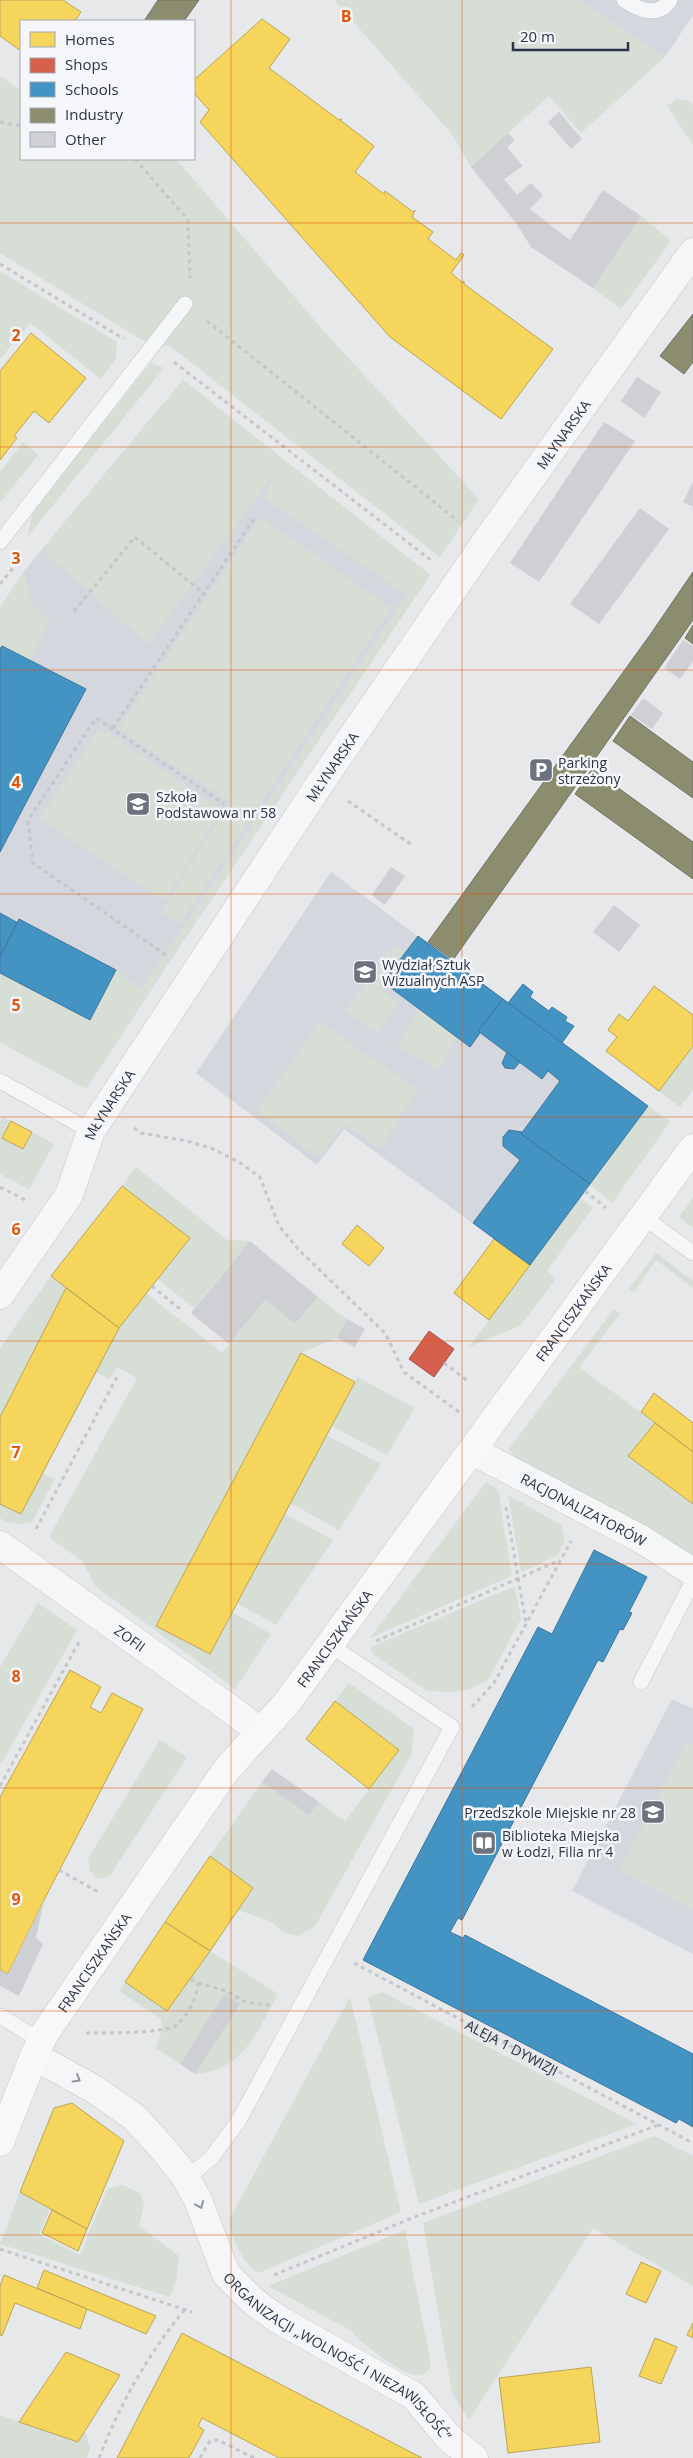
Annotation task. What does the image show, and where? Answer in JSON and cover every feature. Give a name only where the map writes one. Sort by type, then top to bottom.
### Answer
[{"type":"street","name":"MŁYNARSKA","points":[[0,1295],[69,1195],[90,1131],[320,782],[459,581],[693,252]]},
{"type":"street","name":"FRANCISZKAŃSKA","points":[[0,2142],[38,2048],[227,1769],[286,1704],[480,1442],[693,1148]]},
{"type":"street","name":"RACJONALIZATORÓW","points":[[480,1442],[499,1466],[641,1539],[693,1572]]},
{"type":"street","name":"ZOFII","points":[[0,1545],[260,1732]]},
{"type":"street","name":"ORGANIZACJI „WOLNOŚĆ I NIEZAWISŁOŚĆ”","points":[[38,2048],[134,2117],[158,2142],[186,2179],[198,2200],[226,2274],[238,2287],[276,2318],[414,2396],[449,2438],[474,2458]]},
{"type":"lane","points":[[624,0],[637,9],[654,11],[665,6],[670,0]]},
{"type":"lane","points":[[0,542],[185,304]]},
{"type":"lane","points":[[0,1081],[90,1131]]},
{"type":"lane","points":[[643,1217],[693,1253]]},
{"type":"lane","points":[[641,1682],[693,1581]]},
{"type":"lane","points":[[186,2179],[212,2157],[239,2120],[452,1727],[330,1645]]},
{"type":"lane","points":[[0,2016],[38,2048]]},
{"type":"path","points":[[0,122],[20,126]]},
{"type":"path","points":[[136,160],[188,220],[190,283],[185,304],[444,510]]},
{"type":"path","points":[[0,264],[146,353],[166,356],[459,581]]},
{"type":"path","points":[[113,728],[256,516]]},
{"type":"path","points":[[74,611],[135,537],[204,594]]},
{"type":"path","points":[[172,958],[33,863],[28,820],[96,718],[224,804]]},
{"type":"path","points":[[320,782],[412,845]]},
{"type":"path","points":[[127,1122],[141,1133],[187,1141],[211,1148],[239,1162],[260,1177],[280,1226],[299,1250],[385,1333],[404,1372],[480,1442]]},
{"type":"path","points":[[585,1192],[598,1201]]},
{"type":"path","points":[[152,1286],[181,1310]]},
{"type":"path","points":[[444,1363],[469,1382]]},
{"type":"path","points":[[33,1534],[118,1375]]},
{"type":"path","points":[[499,1466],[526,1624]]},
{"type":"path","points":[[452,1727],[494,1683],[587,1511]]},
{"type":"path","points":[[367,1645],[561,1560]]},
{"type":"path","points":[[0,1786],[80,1641]]},
{"type":"path","points":[[59,1870],[106,1896]]},
{"type":"path","name":"ALEJA 1 DYWIZJI","points":[[331,1951],[693,2143]]},
{"type":"path","points":[[189,1978],[198,1984],[226,1990],[247,2003],[301,2008]]},
{"type":"path","points":[[83,2034],[162,2030],[177,2025],[197,1995],[198,1984]]},
{"type":"path","points":[[270,2276],[412,2218],[658,2125]]},
{"type":"path","points":[[0,2249],[192,2312]]},
{"type":"path","points":[[98,2458],[109,2430],[132,2386],[160,2341],[185,2309]]},
{"type":"path","points":[[200,2458],[210,2441],[218,2440],[254,2458]]},
{"type":"shaded area","points":[[334,0],[577,0],[665,57],[581,133],[549,96],[471,167],[451,133]]},
{"type":"shaded area","points":[[577,0],[693,0],[693,15],[665,57]]},
{"type":"shaded area","points":[[0,76],[20,90],[20,160],[177,160],[329,337],[479,499],[440,557],[170,346],[142,340],[0,253]]},
{"type":"shaded area","points":[[676,99],[690,101],[693,105],[693,145],[667,106]]},
{"type":"shaded area","points":[[641,216],[671,241],[621,309],[593,288]]},
{"type":"shaded area","points":[[0,271],[117,342],[116,359],[101,379],[30,323],[0,359]]},
{"type":"shaded area","points":[[151,363],[164,368],[28,536],[33,509]]},
{"type":"shaded area","name":"Szkoła Podstawowa nr 58","points":[[183,380],[430,575],[86,1089],[0,1042],[0,649],[24,571]]},
{"type":"shaded area","points":[[183,380],[430,575],[86,1089],[0,1042],[0,973],[90,1020],[116,970],[141,989],[406,595],[264,498],[276,472],[148,644],[49,557],[45,546]]},
{"type":"shaded area","points":[[23,442],[38,455],[0,503],[0,472]]},
{"type":"shaded area","points":[[260,517],[392,608],[180,924],[161,912],[230,802],[118,729]]},
{"type":"shaded area","points":[[24,571],[33,606],[50,619],[31,660],[2,646],[0,649],[0,607]]},
{"type":"shaded area","points":[[100,728],[222,809],[164,901],[39,819]]},
{"type":"shaded area","name":"Wydział Sztuk Wizualnych ASP","points":[[331,872],[648,1106],[530,1265],[344,1129],[317,1165],[196,1073]]},
{"type":"shaded area","points":[[393,945],[406,953],[379,988],[398,1002],[378,1034],[345,1011]]},
{"type":"shaded area","points":[[419,1008],[458,1038],[438,1070],[397,1046]]},
{"type":"shaded area","points":[[319,1021],[418,1090],[380,1149],[345,1124],[318,1158],[257,1111]]},
{"type":"shaded area","points":[[693,1046],[693,1090],[680,1107],[659,1091]]},
{"type":"shaded area","points":[[648,1106],[670,1122],[612,1203],[590,1185]]},
{"type":"shaded area","points":[[3,1117],[11,1121],[2,1138],[23,1149],[32,1132],[54,1144],[29,1189],[0,1174],[0,1122]]},
{"type":"shaded area","points":[[136,1167],[227,1240],[250,1241],[194,1308],[157,1279],[189,1238],[122,1186]]},
{"type":"shaded area","points":[[580,1198],[593,1207],[547,1271],[556,1279],[520,1326],[469,1347]]},
{"type":"shaded area","points":[[693,1198],[693,1228],[679,1217]]},
{"type":"shaded area","points":[[656,1253],[693,1281],[693,1288],[656,1260],[634,1292],[629,1289]]},
{"type":"shaded area","points":[[51,1276],[66,1288],[0,1417],[0,1348]]},
{"type":"shaded area","points":[[146,1293],[222,1353],[265,1300],[295,1324],[318,1297],[347,1319],[337,1338],[301,1353],[156,1625],[210,1654],[232,1612],[271,1634],[235,1689],[95,1586],[83,1562],[49,1537],[137,1378],[117,1367],[110,1379],[95,1372],[119,1328]]},
{"type":"shaded area","points":[[614,1309],[620,1314],[579,1367],[655,1423],[628,1456],[693,1504],[693,1556],[517,1459],[509,1449]]},
{"type":"shaded area","points":[[357,1377],[415,1408],[387,1455],[331,1426]]},
{"type":"shaded area","points":[[326,1435],[381,1464],[339,1530],[290,1503]]},
{"type":"shaded area","points":[[42,1473],[55,1479],[32,1522],[15,1524],[0,1518],[0,1504],[21,1514]]},
{"type":"shaded area","points":[[486,1482],[498,1490],[512,1576],[370,1638]]},
{"type":"shaded area","points":[[508,1495],[561,1525],[565,1540],[557,1556],[521,1572]]},
{"type":"shaded area","points":[[285,1514],[333,1540],[276,1625],[237,1603]]},
{"type":"shaded area","points":[[515,1586],[521,1619],[488,1680],[470,1689],[449,1692],[427,1691],[373,1654],[371,1647]]},
{"type":"shaded area","points":[[38,1603],[77,1630],[0,1763],[0,1667]]},
{"type":"shaded area","points":[[349,1683],[414,1729],[411,1755],[315,1926],[299,1936],[284,1933],[270,1921],[238,1910],[252,1888],[210,1856],[262,1782],[309,1815],[319,1802],[345,1821],[399,1750],[335,1701]]},
{"type":"shaded area","name":"Przedszkole Miejskie nr 28","points":[[672,1699],[693,1709],[693,1954],[572,1891]]},
{"type":"shaded area","points":[[160,1740],[187,1757],[111,1874],[104,1878],[97,1878],[90,1871],[88,1859]]},
{"type":"shaded area","points":[[686,1742],[693,1745],[693,1910],[619,1871]]},
{"type":"shaded area","points":[[210,1951],[278,1994],[255,2035],[237,2057],[226,2065],[212,2071],[195,2074],[239,2004],[224,1995],[180,2064],[156,2048],[162,2030],[161,2019],[119,1991],[125,1982],[167,2011]]},
{"type":"shaded area","points":[[382,1992],[637,2124],[419,2204],[368,1998]]},
{"type":"shaded area","points":[[350,1997],[401,2212],[258,2273],[238,2250],[229,2220]]},
{"type":"shaded area","points":[[654,2136],[693,2156],[693,2286],[593,2228],[469,2420],[452,2393],[423,2223]]},
{"type":"shaded area","points":[[123,2185],[141,2194],[144,2204],[139,2226],[179,2256],[177,2277],[170,2297],[0,2244],[20,2192],[50,2209],[39,2234],[80,2255],[107,2189]]},
{"type":"shaded area","points":[[405,2230],[431,2365],[426,2373],[416,2375],[400,2369],[371,2349],[350,2330],[268,2286]]},
{"type":"shaded area","points":[[0,2415],[78,2442],[85,2431],[90,2449],[87,2458],[0,2458]]},
{"type":"building: Homes","points":[[0,0],[63,0],[81,12],[76,20],[20,20],[20,50],[0,36]]},
{"type":"building: Homes","points":[[262,19],[290,39],[269,68],[339,120],[342,119],[340,120],[374,146],[355,172],[384,194],[385,191],[413,212],[415,210],[412,217],[433,232],[428,239],[456,260],[461,253],[464,255],[451,273],[553,349],[501,419],[390,337],[200,122],[209,110],[195,94],[195,79]]},
{"type":"building: Homes","points":[[31,333],[86,378],[49,423],[34,411],[14,436],[17,438],[0,460],[0,371]]},
{"type":"building: Homes","points":[[654,986],[693,1015],[693,1046],[659,1091],[606,1051],[617,1037],[608,1030],[619,1014],[628,1021]]},
{"type":"building: Homes","points":[[11,1121],[32,1132],[23,1149],[2,1138]]},
{"type":"building: Homes","points":[[122,1186],[190,1238],[119,1328],[51,1276]]},
{"type":"building: Homes","points":[[357,1225],[384,1248],[369,1266],[342,1244]]},
{"type":"building: Homes","points":[[494,1239],[530,1265],[489,1320],[454,1293]]},
{"type":"building: Homes","points":[[66,1288],[119,1328],[21,1514],[0,1504],[0,1417]]},
{"type":"building: Homes","points":[[301,1353],[355,1382],[210,1654],[156,1626]]},
{"type":"building: Homes","points":[[654,1393],[693,1423],[693,1452],[641,1412]]},
{"type":"building: Homes","points":[[655,1423],[693,1452],[693,1504],[628,1456]]},
{"type":"building: Homes","points":[[70,1670],[101,1687],[90,1707],[101,1713],[112,1693],[143,1709],[45,1898],[8,1974],[0,1970],[0,1797]]},
{"type":"building: Homes","points":[[335,1701],[399,1750],[369,1789],[306,1739]]},
{"type":"building: Homes","points":[[210,1856],[253,1888],[210,1951],[165,1922]]},
{"type":"building: Homes","points":[[165,1922],[210,1951],[167,2011],[125,1982]]},
{"type":"building: Homes","points":[[72,2103],[124,2141],[87,2229],[20,2192],[54,2108]]},
{"type":"building: Homes","points":[[52,2210],[87,2229],[78,2251],[42,2233]]},
{"type":"building: Homes","points":[[641,2262],[661,2271],[646,2303],[626,2294]]},
{"type":"building: Homes","points":[[44,2270],[156,2316],[146,2334],[37,2288]]},
{"type":"building: Homes","points":[[4,2275],[87,2309],[80,2329],[15,2303],[2,2336],[0,2335],[0,2286]]},
{"type":"building: Homes","points":[[693,2323],[693,2338],[687,2335]]},
{"type":"building: Homes","points":[[182,2333],[422,2458],[279,2458],[202,2418],[198,2426],[204,2430],[189,2458],[117,2458]]},
{"type":"building: Homes","points":[[655,2338],[677,2347],[661,2384],[639,2376]]},
{"type":"building: Homes","points":[[66,2352],[120,2375],[78,2442],[19,2422]]},
{"type":"building: Homes","points":[[591,2367],[600,2442],[508,2453],[499,2378]]},
{"type":"building: Shops","points":[[429,1331],[454,1349],[434,1377],[409,1359]]},
{"type":"building: Schools","points":[[2,646],[86,689],[0,852],[0,649]]},
{"type":"building: Schools","points":[[0,913],[18,923],[0,957]]},
{"type":"building: Schools","points":[[19,919],[116,970],[90,1020],[0,973],[0,957]]},
{"type":"building: Schools","points":[[418,936],[503,999],[478,1031],[480,1033],[470,1047],[383,982]]},
{"type":"building: Schools","points":[[523,984],[533,992],[530,997],[549,1011],[552,1007],[567,1017],[565,1021],[574,1026],[562,1043],[508,1003]]},
{"type":"building: Schools","points":[[503,999],[648,1106],[590,1184],[521,1134],[560,1081],[548,1071],[542,1079],[478,1031]]},
{"type":"building: Schools","points":[[507,1052],[520,1062],[514,1069],[505,1068],[502,1063]]},
{"type":"building: Schools","points":[[509,1130],[522,1132],[521,1134],[590,1184],[530,1265],[473,1223],[520,1160],[503,1146],[503,1137]]},
{"type":"building: Schools","points":[[594,1550],[647,1577],[629,1612],[632,1613],[623,1630],[620,1629],[603,1662],[598,1660],[462,1920],[458,1918],[450,1932],[463,1938],[465,1935],[693,2054],[693,2127],[679,2119],[676,2123],[363,1960],[538,1627],[552,1634]]},
{"type":"building: Industry","points":[[158,0],[199,0],[185,20],[145,20]]},
{"type":"building: Industry","points":[[693,314],[693,362],[684,374],[660,356]]},
{"type":"building: Industry","points":[[693,572],[693,620],[453,960],[428,942],[650,635]]},
{"type":"building: Industry","points":[[693,625],[693,644],[685,638]]},
{"type":"building: Industry","points":[[630,716],[693,762],[693,798],[613,741]]},
{"type":"building: Industry","points":[[592,769],[693,842],[693,879],[575,794]]},
{"type":"building: Other","points":[[559,112],[582,139],[571,149],[548,122]]},
{"type":"building: Other","points":[[508,133],[515,140],[507,147],[523,166],[504,179],[517,195],[531,183],[543,195],[530,209],[570,240],[603,190],[641,216],[593,288],[531,247],[516,223],[471,167]]},
{"type":"building: Other","points":[[637,377],[661,392],[644,418],[621,401]]},
{"type":"building: Other","points":[[604,422],[635,441],[539,582],[510,563]]},
{"type":"building: Other","points":[[693,482],[693,507],[683,502]]},
{"type":"building: Other","points":[[640,508],[669,529],[599,624],[570,604]]},
{"type":"building: Other","points":[[683,640],[693,646],[693,661],[680,679],[664,668]]},
{"type":"building: Other","points":[[643,698],[663,713],[652,729],[631,715]]},
{"type":"building: Other","points":[[391,867],[405,876],[385,905],[372,895]]},
{"type":"building: Other","points":[[614,905],[640,925],[619,952],[593,932]]},
{"type":"building: Other","points":[[250,1241],[318,1297],[295,1324],[265,1300],[229,1344],[191,1313]]},
{"type":"building: Other","points":[[347,1319],[365,1329],[355,1347],[337,1338]]},
{"type":"building: Other","points":[[272,1769],[319,1802],[309,1815],[262,1782]]},
{"type":"building: Other","points":[[44,1900],[36,1938],[43,1944],[19,1996],[0,1986],[0,1970],[8,1974]]},
{"type":"building: Other","points":[[224,1994],[240,2004],[195,2074],[180,2064]]},
{"type":"place","name":"Parking strzeżony","points":[[541,770]]},
{"type":"place","name":"Szkoła Podstawowa nr 58","points":[[138,804]]},
{"type":"place","name":"Wydział Sztuk Wizualnych ASP","points":[[365,972]]},
{"type":"place","name":"Przedszkole Miejskie nr 28","points":[[653,1812]]},
{"type":"place","name":"Biblioteka Miejska w Łodzi, Filia nr 4","points":[[484,1843]]}]
